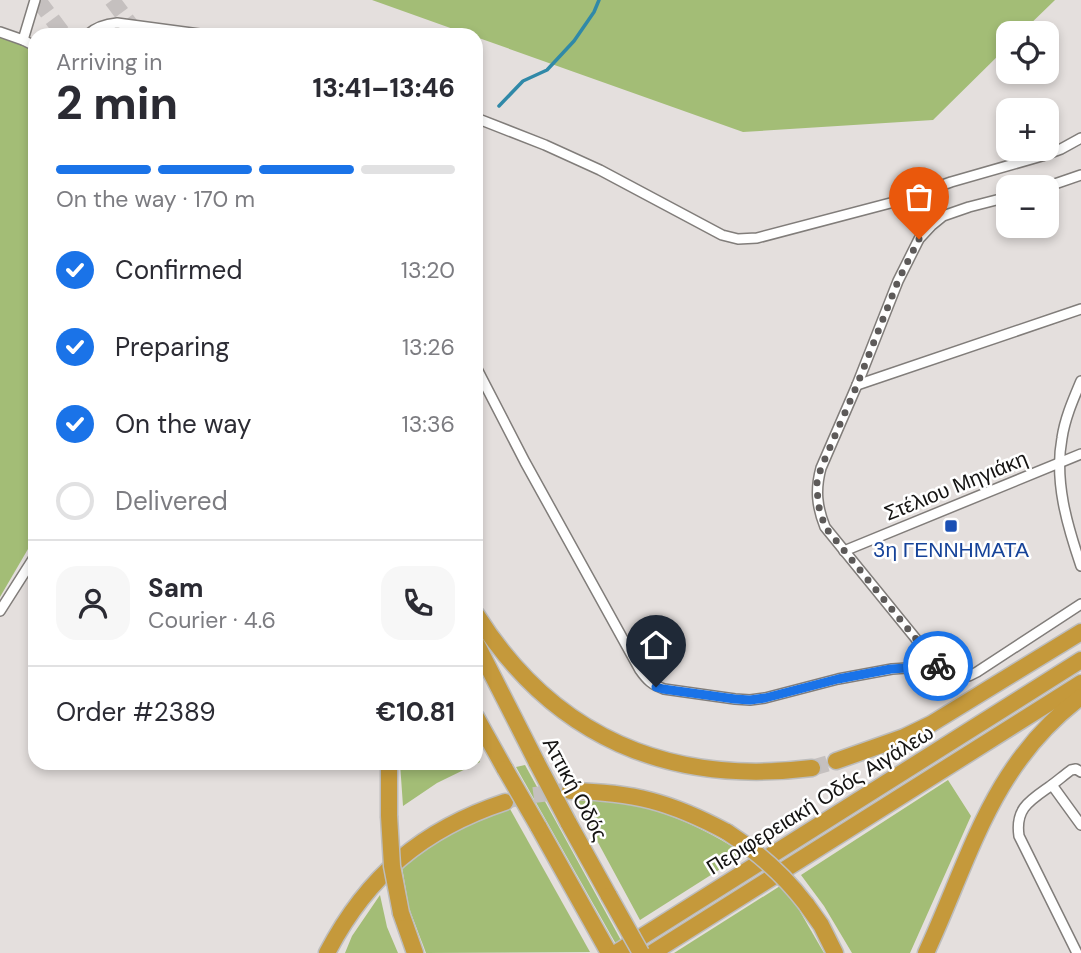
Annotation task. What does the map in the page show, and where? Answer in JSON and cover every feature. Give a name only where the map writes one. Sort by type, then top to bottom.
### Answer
[{"type":"highway","points":[[483,624],[506,657],[529,682],[565,713],[633,750],[664,760],[734,772],[811,768]]},
{"type":"highway","points":[[836,761],[904,737],[931,724],[1081,632]]},
{"type":"highway","name":"Αττική Οδός","points":[[483,657],[537,764],[641,953]]},
{"type":"highway","name":"Περιφερειακή Οδός Αιγάλεω","points":[[616,953],[1081,660]]},
{"type":"highway","name":"Περιφερειακή Οδός Αιγάλεω","points":[[652,953],[1081,683]]},
{"type":"highway","points":[[929,949],[969,851],[999,790],[1031,743],[1046,726],[1081,697]]},
{"type":"highway","points":[[483,730],[609,953]]},
{"type":"highway","points":[[389,770],[392,866],[401,913],[415,953]]},
{"type":"highway","points":[[570,791],[614,793],[667,804],[698,816],[727,832],[749,846],[780,873],[821,925],[835,953]]},
{"type":"highway","points":[[327,953],[355,905],[369,887],[401,856],[452,823],[505,802]]},
{"type":"street","points":[[23,40],[36,0]]},
{"type":"street","points":[[96,28],[106,23],[154,28]]},
{"type":"street","points":[[0,32],[28,42]]},
{"type":"street","points":[[483,121],[600,170],[710,229],[738,239],[757,238],[898,201],[1042,156],[1081,138]]},
{"type":"street","points":[[1059,183],[1081,175]]},
{"type":"street","points":[[996,200],[943,216],[919,239],[898,281],[821,468],[817,482],[818,504],[825,527],[938,666],[951,674],[969,676],[977,672],[1081,604]]},
{"type":"street","points":[[857,385],[1081,309]]},
{"type":"street","points":[[483,380],[525,462],[640,670],[656,687],[750,700],[891,669],[938,666]]},
{"type":"street","points":[[1081,382],[1064,425],[1059,463],[1062,495],[1081,566]]},
{"type":"street","name":"Στέλιου Μηγιάκη","points":[[844,551],[1081,454]]},
{"type":"street","points":[[0,611],[28,567]]},
{"type":"street","points":[[1077,953],[1019,836],[1018,828],[1020,815],[1027,803],[1071,770],[1081,772]]},
{"type":"street","points":[[1052,785],[1081,825]]},
{"type":"green space","points":[[372,0],[1055,0],[1033,21],[996,21],[996,58],[933,120],[743,132],[483,39],[483,28],[450,28]]},
{"type":"green space","points":[[0,34],[28,46],[28,549],[0,597]]},
{"type":"green space","points":[[525,765],[628,953],[621,953],[516,767]]},
{"type":"green space","points":[[400,770],[464,770],[437,783],[403,806]]},
{"type":"green space","points":[[948,780],[971,816],[910,953],[852,953],[824,906],[801,875]]},
{"type":"green space","points":[[575,800],[614,802],[666,814],[714,836],[744,854],[640,920]]},
{"type":"green space","points":[[510,809],[590,952],[426,953],[409,908],[402,867],[453,834]]},
{"type":"green space","points":[[780,886],[798,908],[824,953],[674,953]]},
{"type":"green space","points":[[380,895],[387,927],[398,953],[345,953],[352,936]]},
{"type":"waterway","points":[[499,106],[523,81],[547,70],[574,41],[599,0]]},
{"type":"tunnel","points":[[38,0],[59,28]]},
{"type":"tunnel","points":[[112,0],[133,28]]},
{"type":"tunnel","points":[[812,768],[836,761]]},
{"type":"tunnel","points":[[510,800],[564,791]]},
{"type":"way so far","points":[[919,239],[898,281],[821,468],[817,493],[825,527],[938,666]]},
{"type":"place","name":"3η ΓΕΝΝΗΜΑΤΑ","points":[[951,526]]},
{"type":"route","points":[[656,687],[750,700],[891,669],[938,666]]}]
